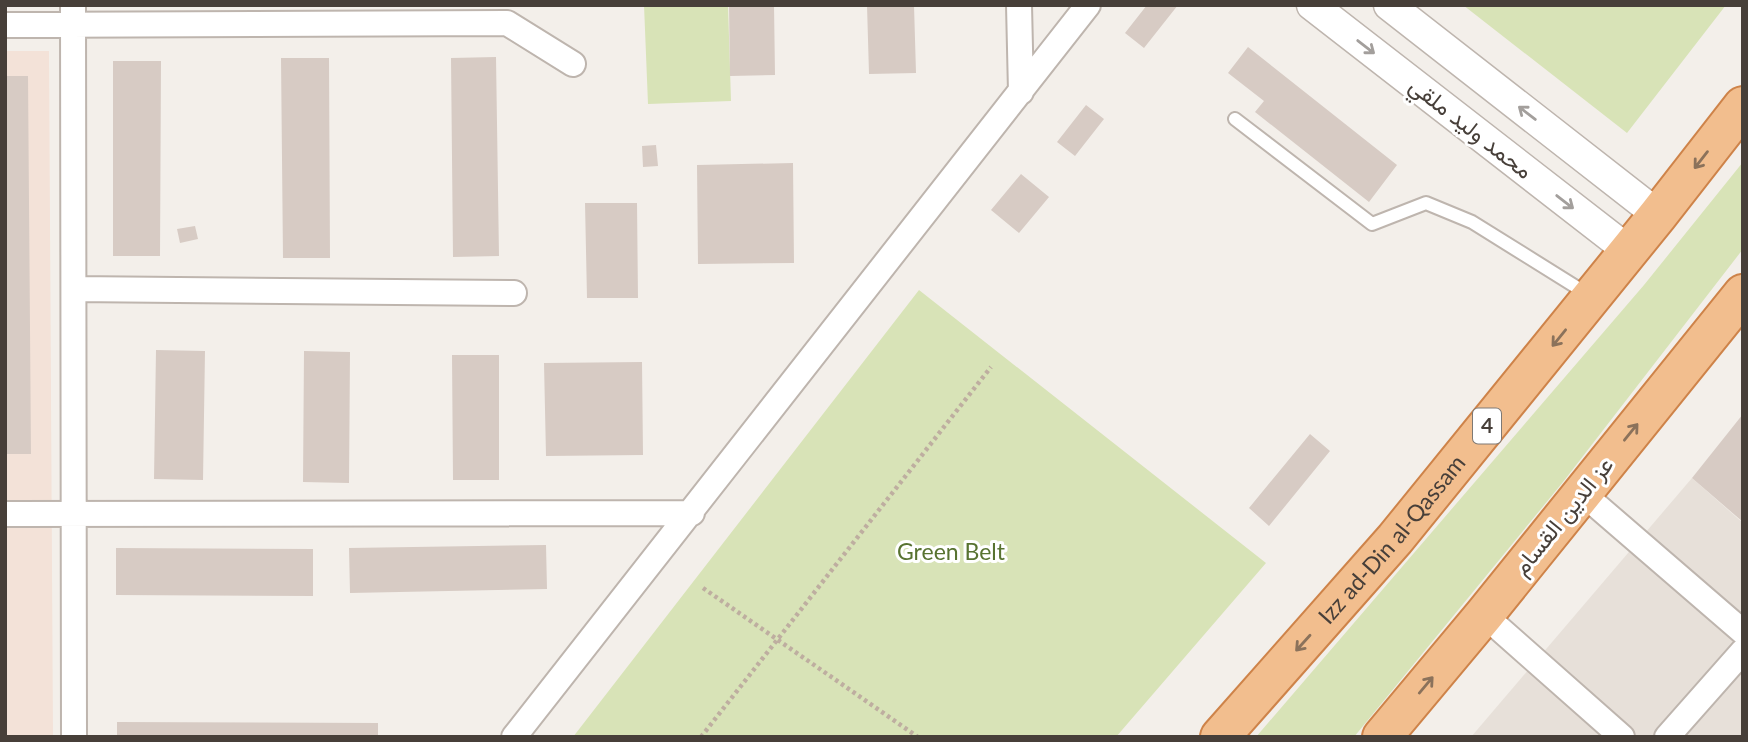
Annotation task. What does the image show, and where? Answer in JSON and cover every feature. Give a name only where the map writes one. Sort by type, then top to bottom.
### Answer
[{"type":"highway","name":"Izz ad-Din al-Qassam","points":[[1220,737],[1395,539],[1743,106]]},
{"type":"highway","name":"عز الدين القسام","points":[[1382,737],[1743,294]]},
{"type":"street","points":[[1019,5],[1021,92]]},
{"type":"street","points":[[514,737],[1088,5]]},
{"type":"street","name":"محمد وليد ملقي","points":[[1312,5],[1629,251]]},
{"type":"street","name":"محمد وليد ملقي","points":[[1389,5],[1658,215]]},
{"type":"street","points":[[73,15],[74,737]]},
{"type":"street","points":[[5,25],[73,15],[507,23],[573,64]]},
{"type":"street","points":[[74,289],[514,293]]},
{"type":"street","points":[[1582,493],[1743,632]]},
{"type":"street","points":[[5,514],[692,513]]},
{"type":"street","points":[[1484,615],[1622,737]]},
{"type":"street","points":[[1667,737],[1743,651]]},
{"type":"lane","points":[[1235,119],[1372,224],[1426,203],[1472,222],[1592,297]]},
{"type":"path","points":[[701,737],[992,367]]},
{"type":"path","points":[[703,588],[918,737]]},
{"type":"shaded area","points":[[5,51],[49,51],[53,737],[5,737]]},
{"type":"shaded area","points":[[1692,478],[1743,523],[1743,737],[1471,737]]},
{"type":"green space","points":[[644,5],[728,5],[731,101],[648,104]]},
{"type":"green space","points":[[1463,5],[1726,5],[1627,133]]},
{"type":"green space","points":[[1743,162],[1743,249],[1563,482],[1354,737],[1256,737],[1644,285]]},
{"type":"green space","name":"Green Belt","points":[[919,290],[1266,563],[1116,737],[573,737]]},
{"type":"building","points":[[729,5],[774,5],[775,75],[730,76]]},
{"type":"building","points":[[867,5],[914,5],[916,73],[869,74]]},
{"type":"building","points":[[1147,5],[1178,5],[1144,48],[1125,33]]},
{"type":"building","points":[[1248,47],[1397,165],[1369,202],[1255,112],[1264,101],[1228,73]]},
{"type":"building","points":[[496,57],[499,256],[453,257],[451,58]]},
{"type":"building","points":[[281,58],[329,58],[330,258],[283,258]]},
{"type":"building","points":[[113,61],[161,61],[160,256],[113,256]]},
{"type":"building","points":[[5,76],[28,76],[31,454],[5,454]]},
{"type":"building","points":[[1086,105],[1104,119],[1075,156],[1057,142]]},
{"type":"building","points":[[656,145],[658,166],[643,167],[642,146]]},
{"type":"building","points":[[793,163],[794,263],[698,264],[697,165]]},
{"type":"building","points":[[1021,174],[1049,197],[1019,233],[991,210]]},
{"type":"building","points":[[585,203],[637,203],[638,298],[587,298]]},
{"type":"building","points":[[195,226],[198,239],[180,243],[177,229]]},
{"type":"building","points":[[156,350],[205,351],[203,480],[154,479]]},
{"type":"building","points":[[304,351],[350,352],[349,483],[303,482]]},
{"type":"building","points":[[452,355],[499,355],[499,480],[453,480]]},
{"type":"building","points":[[642,362],[643,455],[546,456],[544,363]]},
{"type":"building","points":[[1743,414],[1743,522],[1692,478]]},
{"type":"building","points":[[1310,434],[1330,451],[1269,526],[1249,508]]},
{"type":"building","points":[[546,545],[547,589],[350,593],[349,548]]},
{"type":"building","points":[[116,548],[313,549],[313,596],[116,595]]},
{"type":"building","points":[[117,722],[378,723],[378,737],[117,737]]}]
